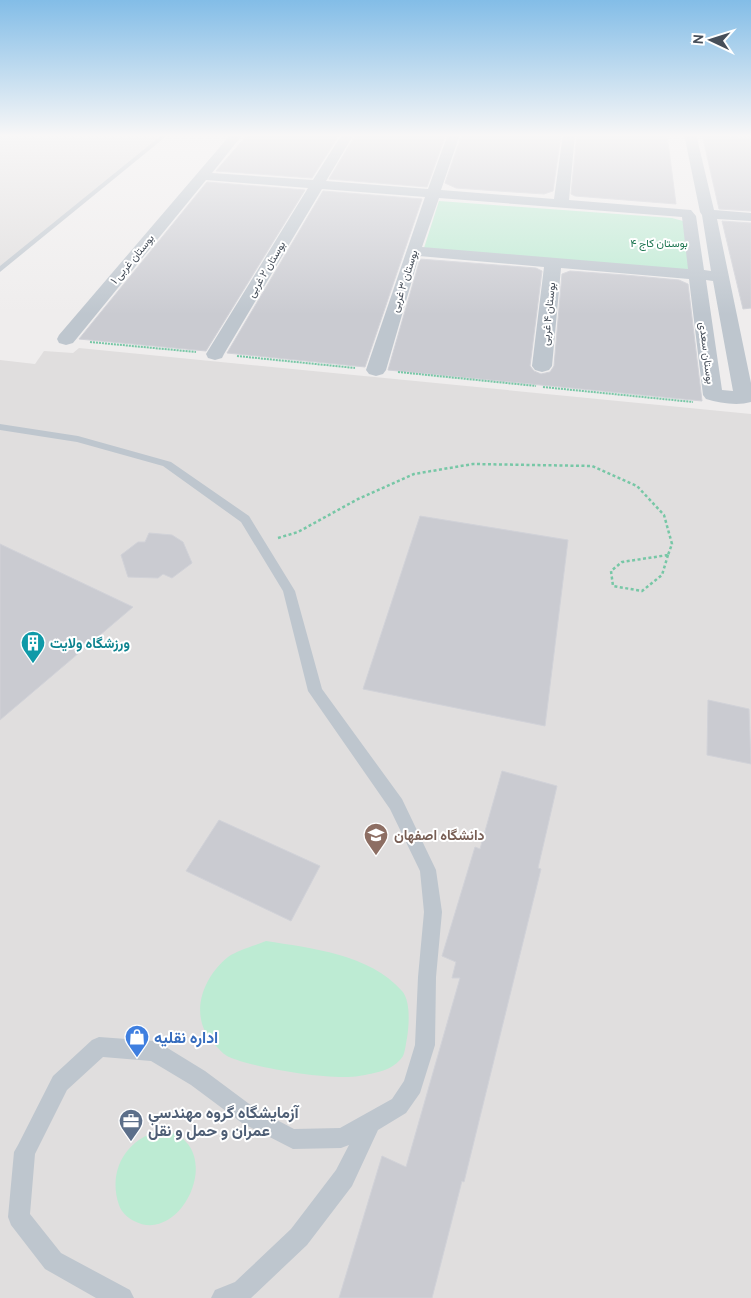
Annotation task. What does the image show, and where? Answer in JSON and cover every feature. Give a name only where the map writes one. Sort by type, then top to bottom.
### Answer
[{"type":"street","name":"بوستان غربی ۱","points":[[66,339],[186,195]]},
{"type":"street","name":"بوستان ۲ غربی","points":[[215,354],[311,195]]},
{"type":"street","name":"بوستان ۳ غربی","points":[[376,370],[434,195]]},
{"type":"street","points":[[442,195],[687,210],[700,218],[711,214],[751,217]]},
{"type":"street","points":[[562,203],[563,195]]},
{"type":"street","name":"بوستان سعدی","points":[[687,210],[698,275],[713,395],[744,398],[706,195]]},
{"type":"street","points":[[711,214],[751,231]]},
{"type":"street","points":[[414,251],[720,276]]},
{"type":"street","name":"بوستان ۴ غربی","points":[[542,366],[553,262]]},
{"type":"lane","points":[[0,270],[92,195]]},
{"type":"lane","points":[[0,427],[78,439],[167,464],[245,519],[288,590],[315,691],[396,804],[428,870],[432,912],[427,977],[425,1045],[413,1086],[398,1106],[371,1123],[341,1138],[293,1138],[250,1116],[198,1078],[154,1051],[99,1047],[60,1083],[25,1152],[19,1217],[53,1261],[122,1298]]},
{"type":"lane","points":[[223,1298],[242,1290],[300,1237],[344,1178],[371,1123]]},
{"type":"path","points":[[66,339],[694,402]]},
{"type":"path","points":[[260,544],[298,532],[358,499],[414,474],[473,464],[564,465],[592,466],[637,486],[664,515],[672,544],[669,555],[662,574],[642,591],[613,586],[611,571],[622,562],[669,555]]},
{"type":"shaded area","points":[[0,195],[91,195],[0,269]]},
{"type":"shaded area","name":"دانشگاه اصفهان","points":[[79,348],[751,414],[751,1298],[0,1298],[0,360],[35,364],[44,351],[73,353]]},
{"type":"green space","name":"بوستان کاج ۴","points":[[439,201],[672,218],[683,221],[691,270],[424,248]]},
{"type":"green space","points":[[266,941],[338,955],[357,961],[389,979],[405,995],[408,1007],[407,1038],[404,1054],[399,1061],[389,1068],[371,1074],[331,1077],[256,1065],[229,1057],[223,1053],[207,1034],[202,1023],[201,999],[205,987],[211,976],[228,957]]},
{"type":"green space","points":[[163,1130],[183,1139],[193,1153],[196,1171],[192,1190],[182,1207],[168,1220],[152,1225],[134,1221],[123,1212],[120,1208],[116,1192],[116,1180],[118,1168],[130,1148],[150,1134]]},
{"type":"building","points":[[197,195],[302,195],[206,351],[79,339]]},
{"type":"building","points":[[321,195],[367,195],[422,199],[365,367],[227,353]]},
{"type":"building","points":[[572,195],[675,195],[676,204]]},
{"type":"building","points":[[716,195],[751,195],[751,211],[719,209]]},
{"type":"building","points":[[722,221],[751,223],[751,308],[743,309]]},
{"type":"building","points":[[420,259],[536,268],[542,271],[530,366],[534,371],[541,374],[550,372],[554,366],[562,274],[570,271],[625,275],[679,280],[688,284],[702,401],[388,370]]},
{"type":"building","points":[[420,516],[568,540],[545,726],[363,689]]},
{"type":"building","points":[[149,533],[172,535],[183,542],[192,563],[172,578],[163,574],[158,578],[128,577],[121,555],[138,542],[145,542]]},
{"type":"building","name":"ورزشگاه ولایت","points":[[0,544],[133,607],[0,720]]},
{"type":"building","points":[[708,700],[749,709],[751,764],[707,755]]},
{"type":"building","points":[[502,771],[557,786],[538,868],[541,869],[464,1182],[462,1181],[432,1298],[339,1298],[382,1156],[406,1167],[460,978],[452,978],[456,962],[442,956],[475,847],[480,849]]},
{"type":"building","points":[[219,820],[320,866],[291,921],[186,871]]},
{"type":"place","name":"ورزشگاه ولایت","points":[[33,664]]},
{"type":"place","name":"دانشگاه اصفهان","points":[[376,856]]},
{"type":"place","name":"اداره نقليه","points":[[137,1058]]},
{"type":"place","name":"آزمايشگاه گروه مهندسي عمران و حمل و نقل","points":[[131,1142]]}]
